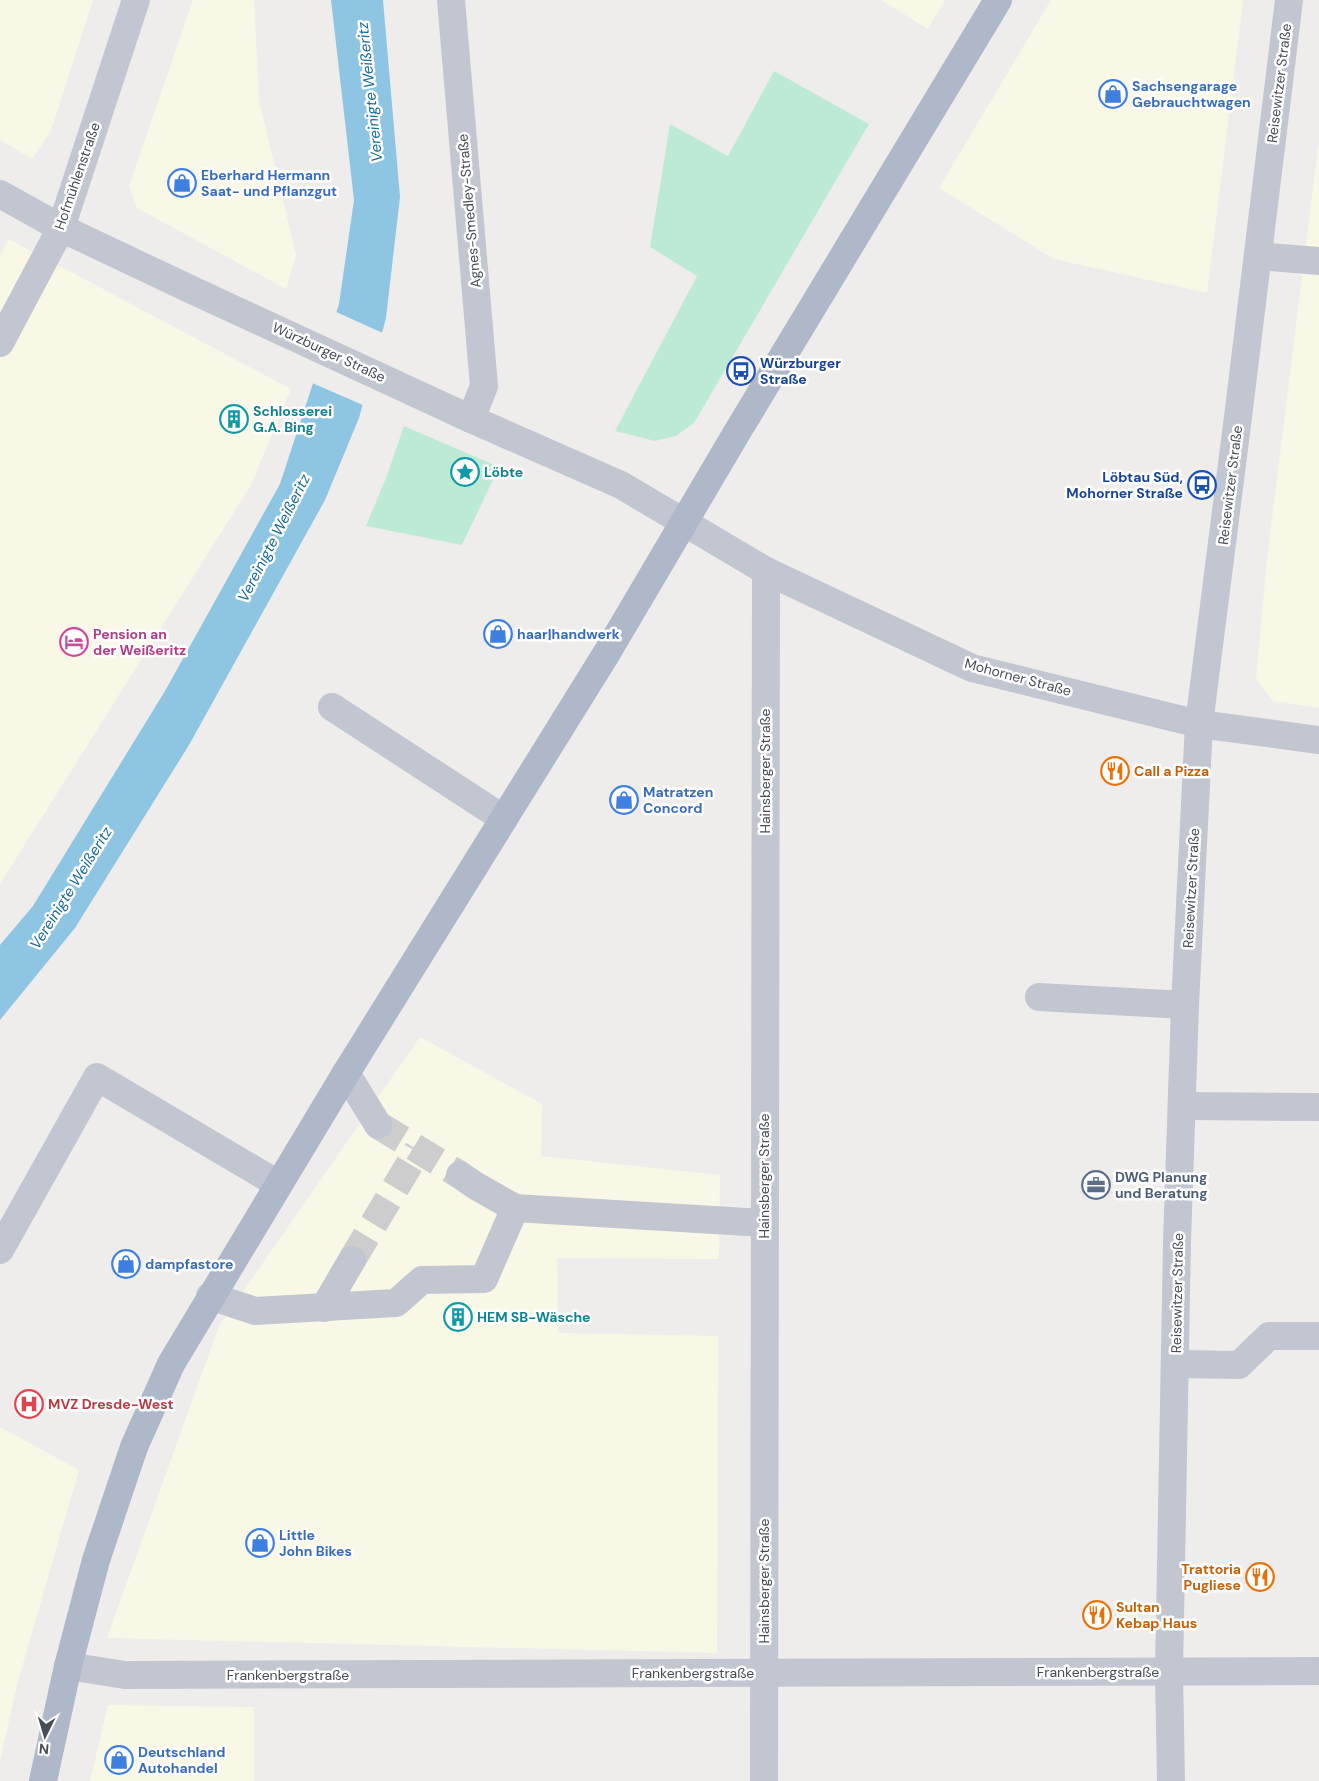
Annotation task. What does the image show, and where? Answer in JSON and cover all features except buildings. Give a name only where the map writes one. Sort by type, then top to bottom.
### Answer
[{"type":"main road","points":[[43,1781],[68,1666],[96,1560],[134,1447],[170,1364],[346,1073],[608,652],[736,434],[998,0]]},
{"type":"street","name":"Hofmühlenstraße","points":[[0,343],[61,228],[136,0]]},
{"type":"street","name":"Agnes-Smedley-Straße","points":[[452,0],[484,386],[471,419]]},
{"type":"street","name":"Reisewitzer Straße","points":[[1171,1781],[1170,1672],[1175,1364],[1185,1005],[1199,724],[1289,0]]},
{"type":"street","name":"Würzburger Straße","points":[[0,194],[61,228],[471,419],[621,485],[684,523]]},
{"type":"street","points":[[1258,256],[1319,261]]},
{"type":"street","name":"Mohorner Straße","points":[[684,523],[766,571],[972,668],[1199,724],[1319,740]]},
{"type":"street","name":"Hainsberger Straße","points":[[764,1781],[766,571]]},
{"type":"street","points":[[332,707],[504,820]]},
{"type":"street","points":[[1039,997],[1185,1005]]},
{"type":"street","points":[[346,1073],[378,1125]]},
{"type":"street","points":[[0,1250],[97,1077],[278,1184]]},
{"type":"street","points":[[1182,1106],[1319,1108]]},
{"type":"street","points":[[460,1175],[515,1208],[764,1223]]},
{"type":"street","points":[[210,1296],[255,1311],[324,1308],[396,1303],[422,1280],[484,1279],[515,1208]]},
{"type":"street","points":[[324,1308],[352,1260]]},
{"type":"street","points":[[1175,1364],[1239,1365],[1269,1336],[1319,1336]]},
{"type":"street","name":"Frankenbergstraße","points":[[68,1666],[125,1675],[1319,1671]]},
{"type":"shaded area","points":[[0,0],[93,0],[51,131],[32,159],[0,140]]},
{"type":"shaded area","points":[[193,0],[254,0],[259,100],[296,255],[286,289],[137,208],[129,186]]},
{"type":"shaded area","points":[[881,0],[945,0],[928,29]]},
{"type":"shaded area","name":"Sachsengarage Gebrauchtwagen","points":[[1051,0],[1243,0],[1207,293],[1054,259],[939,188]]},
{"type":"shaded area","points":[[1319,140],[1319,708],[1273,701],[1256,679],[1267,560]]},
{"type":"shaded area","points":[[9,239],[291,389],[251,485],[0,884],[0,255]]},
{"type":"shaded area","points":[[420,1037],[542,1104],[541,1156],[720,1175],[719,1259],[557,1258],[558,1333],[718,1336],[717,1653],[107,1638],[219,1326]]},
{"type":"shaded area","points":[[0,1427],[79,1470],[18,1681],[0,1761]]},
{"type":"shaded area","points":[[108,1705],[254,1707],[254,1781],[90,1781]]},
{"type":"green space","points":[[774,71],[869,124],[694,423],[676,436],[655,441],[615,431],[697,276],[650,247],[670,124],[728,156]]},
{"type":"green space","points":[[404,426],[499,467],[462,545],[366,526],[386,478]]},
{"type":"water","name":"Vereinigte Weißeritz","points":[[331,0],[383,0],[400,197],[386,318],[359,418],[325,500],[189,745],[75,928],[0,1020],[0,945],[33,906],[165,691],[280,484],[339,304],[354,200]]},
{"type":"pier","points":[[334,311],[385,334],[365,406],[310,382]]},
{"type":"tunnel","points":[[378,1125],[460,1175]]},
{"type":"tunnel","points":[[352,1260],[418,1150]]},
{"type":"place","name":"Sachsengarage Gebrauchtwagen","points":[[1113,94]]},
{"type":"place","name":"Eberhard Hermann Saat- und Pflanzgut","points":[[182,183]]},
{"type":"place","name":"Würzburger Straße","points":[[741,371]]},
{"type":"place","name":"Schlosserei G.A. Bing","points":[[234,419]]},
{"type":"place","name":"Löbte","points":[[465,472]]},
{"type":"place","name":"Löbtau Süd, Mohorner Straße","points":[[1202,485]]},
{"type":"place","name":"haar|handwerk","points":[[498,634]]},
{"type":"place","name":"Pension an der Weißeritz","points":[[74,642]]},
{"type":"place","name":"Call a Pizza","points":[[1115,771]]},
{"type":"place","name":"Matratzen Concord","points":[[624,800]]},
{"type":"place","name":"DWG Planung und Beratung","points":[[1096,1185]]},
{"type":"place","name":"dampfastore","points":[[126,1264]]},
{"type":"place","name":"HEM SB-Wäsche","points":[[458,1317]]},
{"type":"place","name":"MVZ Dresde-West","points":[[29,1404]]},
{"type":"place","name":"Little John Bikes","points":[[260,1543]]},
{"type":"place","name":"Trattoria Pugliese","points":[[1260,1577]]},
{"type":"place","name":"Sultan Kebap Haus","points":[[1097,1615]]},
{"type":"place","name":"Deutschland Autohandel","points":[[119,1760]]}]
